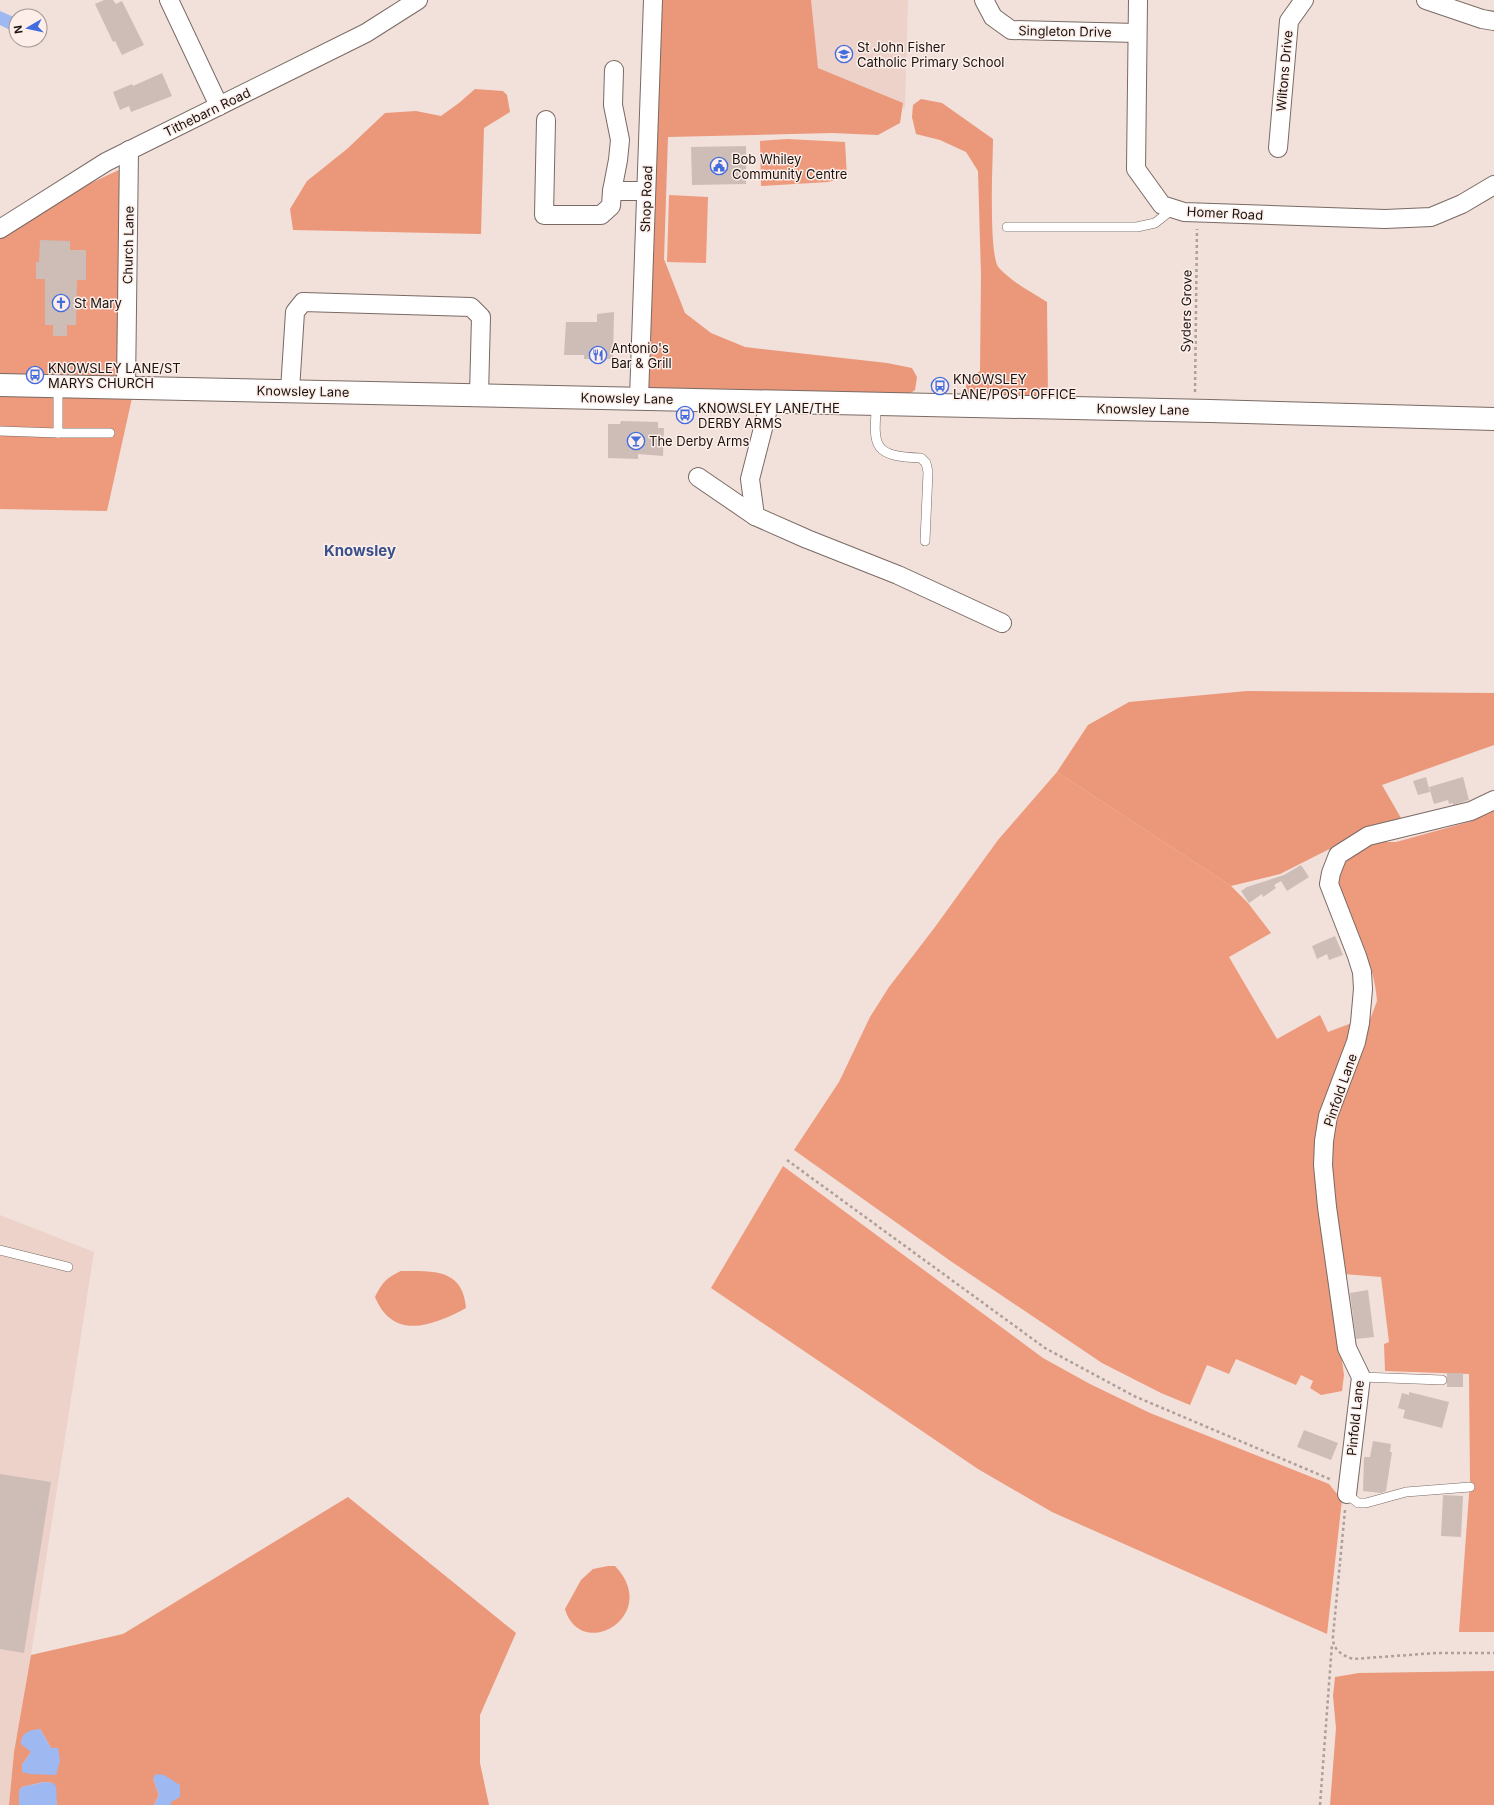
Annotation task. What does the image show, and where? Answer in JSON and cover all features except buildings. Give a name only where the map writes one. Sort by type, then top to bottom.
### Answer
[{"type":"main road","name":"Knowsley Lane","points":[[0,385],[58,385],[1195,410],[1494,420]]},
{"type":"street","points":[[169,0],[219,106]]},
{"type":"street","name":"Tithebarn Road","points":[[0,229],[106,162],[366,33],[418,0]]},
{"type":"street","name":"Shop Road","points":[[639,398],[653,0]]},
{"type":"street","name":"Singleton Drive","points":[[984,0],[993,18],[1011,30],[1137,33]]},
{"type":"street","name":"Homer Road","points":[[1138,0],[1136,169],[1162,205],[1184,212],[1385,220],[1431,217],[1462,204],[1494,185]]},
{"type":"street","name":"Wiltons Drive","points":[[1278,148],[1289,22],[1304,0]]},
{"type":"street","points":[[1437,2],[1482,19],[1494,21]]},
{"type":"street","points":[[546,120],[544,214],[601,216],[611,206],[620,140],[613,105],[614,70]]},
{"type":"street","name":"Church Lane","points":[[126,387],[129,150]]},
{"type":"street","points":[[612,192],[646,191]]},
{"type":"street","points":[[290,390],[295,312],[303,302],[471,307],[482,317],[479,394]]},
{"type":"street","points":[[755,516],[750,479],[770,401]]},
{"type":"street","points":[[698,477],[755,516],[806,539],[898,575],[1002,622]]},
{"type":"street","name":"Pinfold Lane","points":[[1347,1490],[1361,1377],[1347,1348],[1327,1207],[1323,1165],[1324,1141],[1328,1116],[1356,1042],[1360,1023],[1363,989],[1362,972],[1329,884],[1330,873],[1338,855],[1368,836],[1471,811],[1494,800]]},
{"type":"lane","points":[[1006,227],[1137,227],[1155,223],[1174,208]]},
{"type":"lane","points":[[58,385],[58,432]]},
{"type":"lane","points":[[877,403],[874,426],[880,447],[893,456],[921,458],[926,463],[928,472],[925,541]]},
{"type":"lane","points":[[0,431],[110,433]]},
{"type":"lane","points":[[0,1250],[24,1258],[68,1267]]},
{"type":"lane","points":[[1361,1377],[1442,1380]]},
{"type":"lane","points":[[1347,1490],[1358,1503],[1406,1492],[1470,1487]]},
{"type":"path","name":"Syders Grove","points":[[1195,410],[1197,212]]},
{"type":"path","points":[[787,1160],[1045,1348],[1134,1396],[1347,1490],[1332,1644],[1320,1805]]},
{"type":"path","points":[[1332,1644],[1344,1656],[1353,1659],[1436,1653],[1494,1653]]},
{"type":"shaded area","points":[[660,0],[811,0],[818,68],[903,103],[900,123],[878,135],[832,133],[668,137],[664,259],[685,313],[711,333],[745,347],[887,363],[912,368],[917,377],[915,390],[909,394],[647,388]]},
{"type":"shaded area","name":"St John Fisher Catholic Primary School","points":[[728,0],[908,0],[905,108],[854,116]]},
{"type":"shaded area","points":[[475,89],[503,91],[507,95],[510,112],[484,128],[481,234],[293,230],[290,209],[307,181],[347,149],[385,113],[416,111],[441,116]]},
{"type":"shaded area","points":[[921,99],[942,103],[993,139],[993,246],[999,268],[1010,278],[1047,302],[1048,397],[963,397],[968,379],[980,371],[981,275],[978,171],[966,152],[940,140],[916,134],[912,117],[913,105]]},
{"type":"shaded area","points":[[787,139],[845,142],[847,177],[828,182],[761,186],[760,141]]},
{"type":"shaded area","points":[[123,168],[118,377],[0,375],[0,238],[72,192]]},
{"type":"shaded area","points":[[669,195],[708,197],[706,263],[667,262]]},
{"type":"shaded area","points":[[0,396],[132,398],[107,511],[0,509]]},
{"type":"shaded area","points":[[1247,691],[1494,693],[1494,745],[1382,785],[1401,818],[1361,833],[1280,874],[1231,886],[1057,772],[1088,725],[1129,702]]},
{"type":"shaded area","points":[[1057,772],[1231,886],[1248,903],[1271,933],[1229,957],[1277,1039],[1320,1015],[1328,1032],[1352,1023],[1346,1046],[1320,1113],[1330,1276],[1344,1375],[1342,1391],[1321,1395],[1310,1388],[1313,1381],[1301,1375],[1296,1385],[1236,1359],[1229,1374],[1207,1365],[1190,1405],[1161,1393],[1102,1363],[952,1262],[794,1150],[839,1082],[870,1017],[889,987],[935,927],[998,840]]},
{"type":"shaded area","points":[[1494,809],[1494,1632],[1459,1632],[1470,1481],[1469,1374],[1385,1371],[1384,1344],[1389,1342],[1381,1277],[1343,1274],[1327,1156],[1337,1108],[1377,1001],[1372,971],[1367,955],[1335,879],[1351,854],[1367,842],[1396,842],[1472,821]]},
{"type":"shaded area","points":[[783,1166],[1043,1358],[1090,1384],[1150,1413],[1329,1484],[1342,1500],[1327,1634],[1052,1512],[978,1469],[711,1288]]},
{"type":"shaded area","points":[[0,1215],[94,1252],[31,1655],[14,1752],[9,1805],[0,1805]]},
{"type":"shaded area","points":[[401,1271],[424,1271],[444,1274],[459,1285],[464,1295],[466,1308],[440,1320],[415,1326],[403,1325],[392,1320],[383,1311],[375,1297],[385,1281]]},
{"type":"shaded area","points":[[348,1497],[516,1633],[480,1715],[480,1763],[489,1805],[171,1805],[153,1778],[159,1795],[154,1805],[57,1805],[53,1783],[44,1782],[22,1787],[19,1791],[19,1805],[9,1805],[14,1752],[31,1655],[123,1634]],"holes":[[[40,1729],[51,1748],[57,1748],[22,1765],[31,1752]]]},
{"type":"shaded area","points":[[615,1566],[627,1584],[629,1601],[624,1615],[614,1626],[600,1632],[586,1632],[574,1625],[565,1609],[581,1580],[593,1569]]},
{"type":"shaded area","points":[[1494,1671],[1494,1805],[1330,1805],[1336,1728],[1333,1696],[1335,1677],[1359,1673]]},
{"type":"water","points":[[0,11],[8,14],[8,29],[0,25]]},
{"type":"water","points":[[40,1729],[51,1748],[58,1748],[60,1761],[56,1775],[30,1774],[22,1772],[22,1765],[31,1752],[21,1744],[21,1740],[27,1732]]},
{"type":"water","points":[[156,1774],[164,1775],[180,1785],[180,1797],[171,1802],[171,1805],[154,1805],[159,1795],[153,1778]]},
{"type":"water","points":[[44,1782],[53,1783],[56,1786],[57,1805],[19,1805],[19,1791],[22,1787]]},
{"type":"place","name":"St John Fisher Catholic Primary School","points":[[844,54]]},
{"type":"place","name":"Bob Whiley Community Centre","points":[[719,166]]},
{"type":"place","name":"St Mary","points":[[61,303]]},
{"type":"place","name":"Antonio's Bar & Grill","points":[[598,355]]},
{"type":"place","name":"KNOWSLEY LANE/ST MARYS CHURCH","points":[[35,375]]},
{"type":"place","name":"KNOWSLEY LANE/POST OFFICE","points":[[940,386]]},
{"type":"place","name":"KNOWSLEY LANE/THE DERBY ARMS","points":[[685,415]]},
{"type":"place","name":"The Derby Arms","points":[[636,441]]},
{"type":"district","name":"Knowsley","points":[[360,551]]}]
